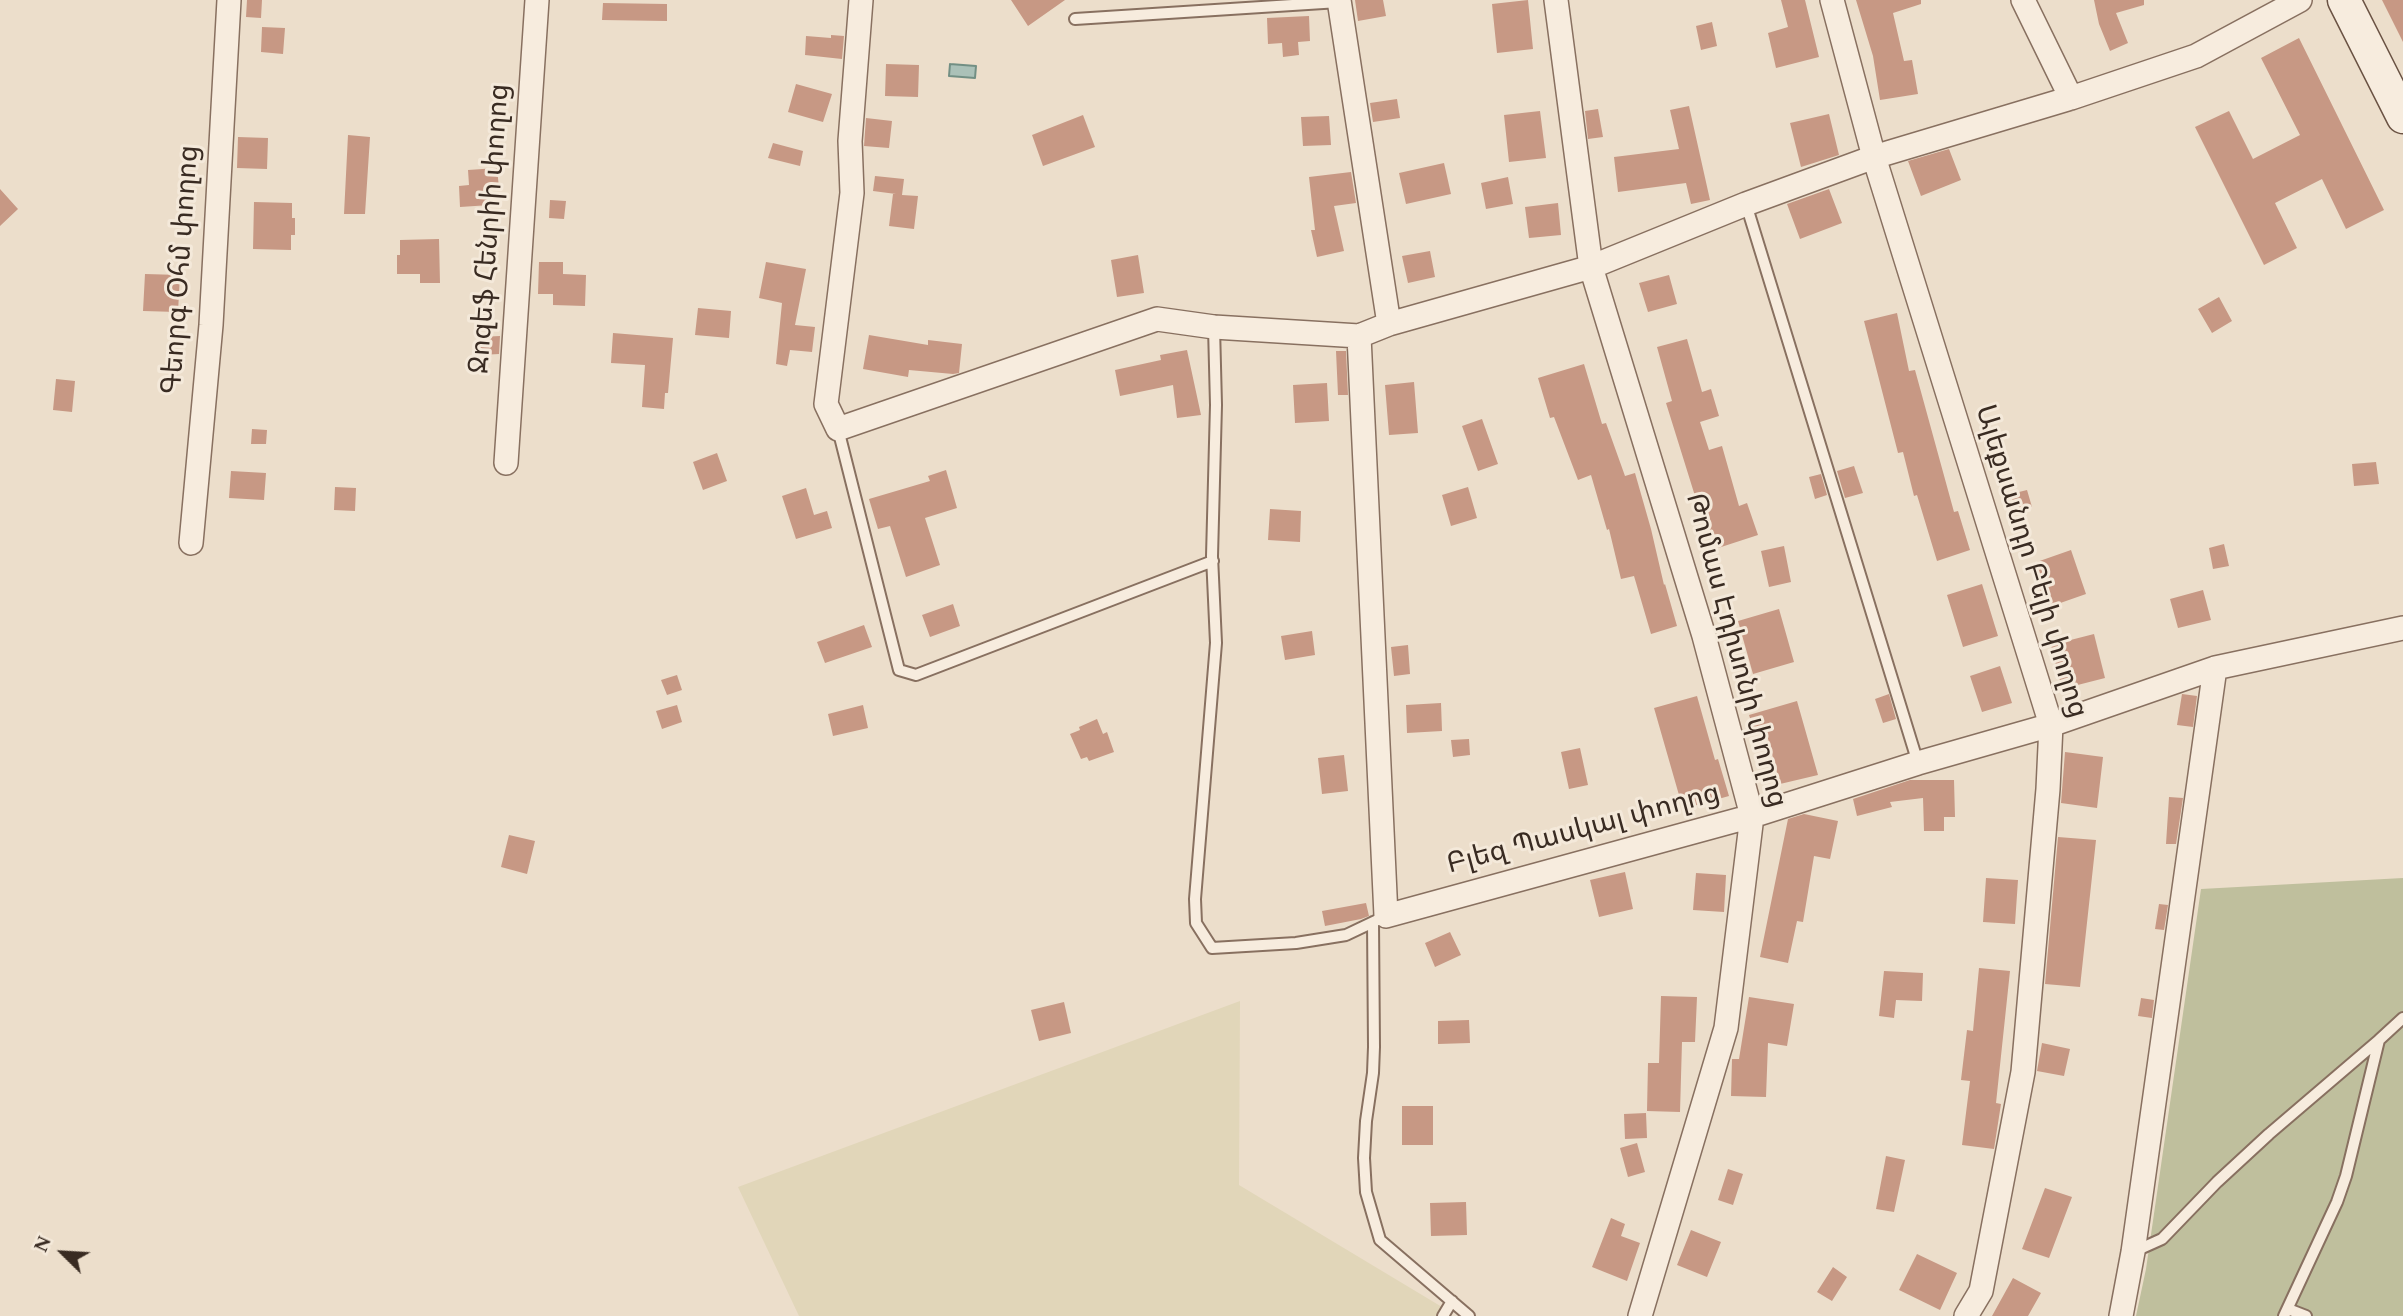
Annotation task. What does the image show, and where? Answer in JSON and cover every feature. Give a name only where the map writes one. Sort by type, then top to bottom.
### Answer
[{"type":"main road","points":[[2344,0],[2403,117]]},
{"type":"street","name":"Գեորգ Օհմ փողոց","points":[[191,544],[211,326],[229,0]]},
{"type":"street","name":"Ջոզեֆ Հենրիի փողոց","points":[[506,463],[537,0]]},
{"type":"street","points":[[861,0],[850,141],[852,193],[826,404],[838,429],[1157,319],[1214,327],[1359,335],[1389,324],[1591,267],[1746,204],[1874,158],[2071,98],[2196,56],[2300,0]]},
{"type":"street","name":"Թոմաս Էդիսոնի փողոց","points":[[1556,0],[1591,267],[1704,636],[1752,816],[1726,1028],[1640,1316]]},
{"type":"street","name":"Ալեքսանդր Բելի փողոց","points":[[1832,0],[1874,158],[2051,725],[2048,789],[2023,1072],[1981,1291],[1966,1316]]},
{"type":"street","points":[[2023,0],[2071,98]]},
{"type":"street","points":[[1339,1],[1389,324]]},
{"type":"street","points":[[1359,335],[1379,919]]},
{"type":"street","name":"Բլեզ Պասկալ փողոց","points":[[1379,919],[1752,816],[1918,763],[2051,725],[2215,668],[2403,628]]},
{"type":"street","points":[[2121,1316],[2133,1252],[2215,668]]},
{"type":"lane","points":[[1075,19],[1339,1]]},
{"type":"lane","points":[[1746,204],[1918,763]]},
{"type":"lane","points":[[1214,327],[1216,405],[1213,561],[1216,643],[1195,898],[1196,923],[1212,948],[1296,943],[1346,934],[1379,919],[1373,1073],[1364,1158],[1366,1192],[1380,1240],[1469,1316]]},
{"type":"lane","points":[[838,429],[899,670],[916,676],[1213,561]]},
{"type":"lane","points":[[2133,1252],[2162,1239],[2217,1182],[2269,1134],[2403,1018]]},
{"type":"lane","points":[[2306,1316],[2286,1312],[2337,1202],[2346,1176],[2379,1040]]},
{"type":"lane","points":[[1443,1316],[1452,1301]]},
{"type":"shaded area","points":[[950,64],[976,66],[975,78],[949,76]]},
{"type":"shaded area","points":[[1240,1001],[1239,1185],[1442,1307],[1437,1316],[799,1316],[738,1187]]},
{"type":"green space","points":[[2403,878],[2403,1316],[2136,1316],[2146,1269],[2201,889]]},
{"type":"building","points":[[247,0],[262,0],[261,18],[246,17]]},
{"type":"building","points":[[1011,0],[1065,0],[1028,26]]},
{"type":"building","points":[[1355,0],[1383,0],[1386,16],[1358,21]]},
{"type":"building","points":[[1528,0],[1533,49],[1497,53],[1492,4]]},
{"type":"building","points":[[1781,0],[1805,0],[1819,57],[1776,68],[1768,33],[1788,27]]},
{"type":"building","points":[[1856,0],[1921,0],[1921,4],[1893,13],[1904,61],[1912,60],[1918,94],[1880,100],[1873,56]]},
{"type":"building","points":[[2094,0],[2144,0],[2144,5],[2116,13],[2128,43],[2110,51],[2099,24]]},
{"type":"building","points":[[2382,0],[2403,0],[2403,42]]},
{"type":"building","points":[[603,3],[667,4],[667,21],[602,20]]},
{"type":"building","points":[[1309,16],[1310,41],[1298,42],[1299,55],[1283,57],[1282,43],[1268,44],[1267,18]]},
{"type":"building","points":[[1712,22],[1717,46],[1701,50],[1696,26]]},
{"type":"building","points":[[262,27],[285,28],[283,54],[261,52]]},
{"type":"building","points":[[831,35],[844,36],[842,59],[805,55],[806,36],[831,38]]},
{"type":"building","points":[[2299,38],[2384,210],[2346,229],[2322,179],[2275,203],[2297,248],[2264,265],[2195,127],[2229,111],[2253,159],[2300,135],[2261,58]]},
{"type":"building","points":[[886,64],[919,65],[918,97],[885,96]]},
{"type":"building","points":[[796,84],[832,94],[823,122],[788,112]]},
{"type":"building","points":[[1397,99],[1400,118],[1373,122],[1370,103]]},
{"type":"building","points":[[1689,106],[1710,200],[1691,204],[1686,183],[1618,192],[1614,157],[1679,149],[1670,110]]},
{"type":"building","points":[[1598,109],[1603,137],[1588,139],[1585,111]]},
{"type":"building","points":[[1540,111],[1546,158],[1509,162],[1504,115]]},
{"type":"building","points":[[1829,114],[1839,155],[1801,167],[1790,123]]},
{"type":"building","points":[[1083,115],[1095,147],[1043,166],[1032,135]]},
{"type":"building","points":[[1329,116],[1331,145],[1303,146],[1301,117]]},
{"type":"building","points":[[866,118],[892,121],[889,148],[864,146]]},
{"type":"building","points":[[348,135],[370,137],[365,214],[344,214]]},
{"type":"building","points":[[238,137],[268,138],[267,169],[237,168]]},
{"type":"building","points":[[773,143],[803,151],[800,166],[768,158]]},
{"type":"building","points":[[1949,149],[1961,180],[1921,196],[1908,161]]},
{"type":"building","points":[[1444,163],[1451,194],[1406,204],[1399,173]]},
{"type":"building","points":[[497,168],[499,188],[489,189],[490,205],[460,207],[459,186],[469,185],[468,170]]},
{"type":"building","points":[[1351,172],[1356,203],[1334,206],[1344,251],[1317,257],[1311,230],[1315,230],[1309,177]]},
{"type":"building","points":[[875,176],[904,179],[902,195],[918,196],[914,229],[889,226],[893,194],[896,194],[873,191]]},
{"type":"building","points":[[1508,177],[1513,204],[1486,209],[1481,183]]},
{"type":"building","points":[[0,189],[18,209],[0,226]]},
{"type":"building","points":[[1829,189],[1842,223],[1800,239],[1787,204]]},
{"type":"building","points":[[550,200],[566,201],[564,219],[549,218]]},
{"type":"building","points":[[254,202],[292,203],[295,235],[291,235],[291,250],[253,249]]},
{"type":"building","points":[[1558,203],[1561,235],[1529,238],[1525,207]]},
{"type":"building","points":[[439,239],[440,283],[420,283],[420,274],[397,274],[400,240]]},
{"type":"building","points":[[1430,251],[1435,277],[1408,283],[1402,256]]},
{"type":"building","points":[[1138,255],[1144,293],[1117,297],[1111,260]]},
{"type":"building","points":[[539,262],[563,262],[563,274],[586,275],[585,306],[553,305],[553,294],[538,294]]},
{"type":"building","points":[[766,262],[806,269],[795,325],[815,327],[812,352],[790,350],[787,366],[776,364],[782,303],[759,298]]},
{"type":"building","points":[[145,274],[180,275],[178,312],[143,311]]},
{"type":"building","points":[[1669,275],[1677,304],[1648,312],[1639,283]]},
{"type":"building","points":[[2219,297],[2232,321],[2212,333],[2198,309]]},
{"type":"building","points":[[698,308],[731,311],[729,338],[695,335]]},
{"type":"building","points":[[1897,313],[1909,371],[1915,370],[1954,512],[1958,511],[1970,550],[1937,561],[1917,495],[1914,496],[1903,452],[1898,453],[1864,321]]},
{"type":"building","points":[[613,333],[673,338],[664,409],[642,407],[645,365],[611,363]]},
{"type":"building","points":[[869,335],[928,345],[928,340],[962,344],[959,373],[909,370],[908,377],[863,369]]},
{"type":"building","points":[[500,336],[499,354],[481,355],[480,337]]},
{"type":"building","points":[[1687,339],[1702,392],[1711,389],[1719,416],[1700,422],[1709,450],[1722,446],[1739,506],[1747,503],[1758,535],[1715,549],[1666,403],[1672,401],[1657,347]]},
{"type":"building","points":[[1187,350],[1201,415],[1177,418],[1173,385],[1120,396],[1115,370],[1161,360],[1160,355]]},
{"type":"building","points":[[1336,351],[1346,351],[1348,395],[1338,395]]},
{"type":"building","points":[[1584,364],[1602,424],[1606,423],[1625,476],[1635,473],[1677,626],[1651,634],[1634,576],[1621,579],[1609,529],[1607,530],[1591,475],[1578,480],[1554,417],[1550,418],[1538,378]]},
{"type":"building","points":[[56,379],[75,381],[72,412],[53,410]]},
{"type":"building","points":[[1414,382],[1418,433],[1389,435],[1385,385]]},
{"type":"building","points":[[1327,383],[1329,421],[1295,423],[1293,385]]},
{"type":"building","points":[[1482,419],[1498,464],[1478,471],[1462,426]]},
{"type":"building","points":[[252,429],[267,430],[266,444],[251,444]]},
{"type":"building","points":[[717,453],[727,481],[703,490],[693,462]]},
{"type":"building","points":[[2376,462],[2379,484],[2354,486],[2352,464]]},
{"type":"building","points":[[1854,466],[1863,493],[1845,498],[1837,471]]},
{"type":"building","points":[[946,470],[957,508],[925,518],[940,565],[906,577],[890,526],[878,529],[869,499],[930,481],[928,476]]},
{"type":"building","points":[[231,471],[266,473],[264,500],[229,498]]},
{"type":"building","points":[[1821,474],[1827,495],[1815,499],[1809,477]]},
{"type":"building","points":[[335,487],[356,488],[355,511],[334,510]]},
{"type":"building","points":[[1468,487],[1477,518],[1451,526],[1442,495]]},
{"type":"building","points":[[806,488],[814,515],[827,511],[832,528],[796,539],[782,496]]},
{"type":"building","points":[[2027,490],[2032,507],[2015,511],[2011,494]]},
{"type":"building","points":[[1270,509],[1301,511],[1300,542],[1268,540]]},
{"type":"building","points":[[2224,544],[2229,566],[2213,569],[2209,548]]},
{"type":"building","points":[[1784,546],[1791,582],[1769,587],[1761,551]]},
{"type":"building","points":[[2071,550],[2086,594],[2046,608],[2031,564]]},
{"type":"building","points":[[1982,584],[1998,636],[1963,647],[1947,595]]},
{"type":"building","points":[[2203,590],[2211,620],[2178,628],[2170,599]]},
{"type":"building","points":[[953,604],[960,626],[930,637],[922,615]]},
{"type":"building","points":[[1779,609],[1794,662],[1753,674],[1738,621]]},
{"type":"building","points":[[864,625],[872,647],[825,663],[817,642]]},
{"type":"building","points":[[1312,631],[1315,655],[1285,660],[1281,636]]},
{"type":"building","points":[[2094,634],[2105,678],[2062,689],[2051,645]]},
{"type":"building","points":[[1408,645],[1410,674],[1394,676],[1391,647]]},
{"type":"building","points":[[2000,666],[2012,703],[1982,712],[1970,676]]},
{"type":"building","points":[[677,675],[682,690],[667,695],[661,680]]},
{"type":"building","points":[[1889,694],[1896,719],[1883,723],[1875,699]]},
{"type":"building","points":[[2182,694],[2197,696],[2193,727],[2177,725]]},
{"type":"building","points":[[1697,696],[1715,760],[1718,759],[1729,796],[1683,809],[1654,708]]},
{"type":"building","points":[[1797,701],[1818,775],[1780,784],[1766,731],[1755,734],[1749,715]]},
{"type":"building","points":[[1441,703],[1442,731],[1407,733],[1406,705]]},
{"type":"building","points":[[677,705],[682,722],[662,729],[656,711]]},
{"type":"building","points":[[863,705],[868,728],[833,736],[828,714]]},
{"type":"building","points":[[1097,719],[1103,734],[1107,732],[1114,752],[1089,761],[1087,757],[1081,759],[1070,734]]},
{"type":"building","points":[[1469,739],[1470,755],[1453,757],[1451,740]]},
{"type":"building","points":[[1580,748],[1588,785],[1569,789],[1561,752]]},
{"type":"building","points":[[2065,752],[2103,757],[2097,808],[2061,803]]},
{"type":"building","points":[[1344,755],[1348,791],[1322,794],[1318,758]]},
{"type":"building","points":[[1910,780],[1954,780],[1955,817],[1944,817],[1944,831],[1924,831],[1923,798],[1890,802],[1892,807],[1857,816],[1853,799]]},
{"type":"building","points":[[2169,797],[2183,798],[2176,844],[2166,844]]},
{"type":"building","points":[[1804,814],[1838,821],[1830,859],[1814,856],[1803,922],[1797,921],[1788,963],[1760,957],[1788,819]]},
{"type":"building","points":[[509,835],[535,841],[527,874],[501,867]]},
{"type":"building","points":[[2058,837],[2096,840],[2080,987],[2045,984]]},
{"type":"building","points":[[1625,872],[1633,909],[1599,917],[1590,880]]},
{"type":"building","points":[[1696,873],[1726,875],[1724,912],[1693,910]]},
{"type":"building","points":[[1986,878],[2018,880],[2015,924],[1983,922]]},
{"type":"building","points":[[1366,903],[1369,916],[1325,926],[1322,911]]},
{"type":"building","points":[[2159,904],[2168,905],[2164,930],[2155,929]]},
{"type":"building","points":[[1450,932],[1461,955],[1435,967],[1425,943]]},
{"type":"building","points":[[1979,968],[2010,971],[1996,1103],[2001,1104],[1994,1149],[1962,1145],[1970,1081],[1961,1080],[1967,1030],[1973,1031]]},
{"type":"building","points":[[1884,971],[1923,973],[1922,1001],[1896,1000],[1894,1018],[1879,1016]]},
{"type":"building","points":[[1661,996],[1697,997],[1695,1042],[1682,1042],[1680,1112],[1647,1111],[1648,1063],[1659,1063]]},
{"type":"building","points":[[1749,997],[1794,1004],[1787,1046],[1768,1043],[1766,1097],[1731,1096],[1732,1059],[1739,1059]]},
{"type":"building","points":[[2141,998],[2154,1000],[2152,1018],[2138,1016]]},
{"type":"building","points":[[1064,1002],[1071,1033],[1039,1041],[1031,1010]]},
{"type":"building","points":[[1469,1020],[1470,1043],[1438,1044],[1438,1021]]},
{"type":"building","points":[[2042,1043],[2070,1049],[2064,1076],[2037,1071]]},
{"type":"building","points":[[1402,1106],[1433,1106],[1433,1145],[1402,1145]]},
{"type":"building","points":[[1646,1113],[1647,1138],[1625,1139],[1624,1114]]},
{"type":"building","points":[[1637,1143],[1645,1172],[1628,1177],[1620,1148]]},
{"type":"building","points":[[1886,1156],[1905,1160],[1894,1212],[1876,1209]]},
{"type":"building","points":[[1728,1169],[1743,1174],[1733,1205],[1718,1200]]},
{"type":"building","points":[[2045,1188],[2072,1197],[2049,1258],[2022,1249]]},
{"type":"building","points":[[1466,1202],[1467,1235],[1431,1236],[1430,1203]]},
{"type":"building","points":[[1611,1218],[1625,1224],[1621,1236],[1640,1243],[1627,1281],[1592,1267]]},
{"type":"building","points":[[1691,1230],[1721,1242],[1707,1277],[1677,1265]]},
{"type":"building","points":[[1917,1254],[1957,1273],[1940,1310],[1899,1290]]},
{"type":"building","points":[[1833,1267],[1847,1277],[1832,1301],[1817,1292]]},
{"type":"building","points":[[2013,1278],[2041,1293],[2028,1316],[1992,1316]]}]
